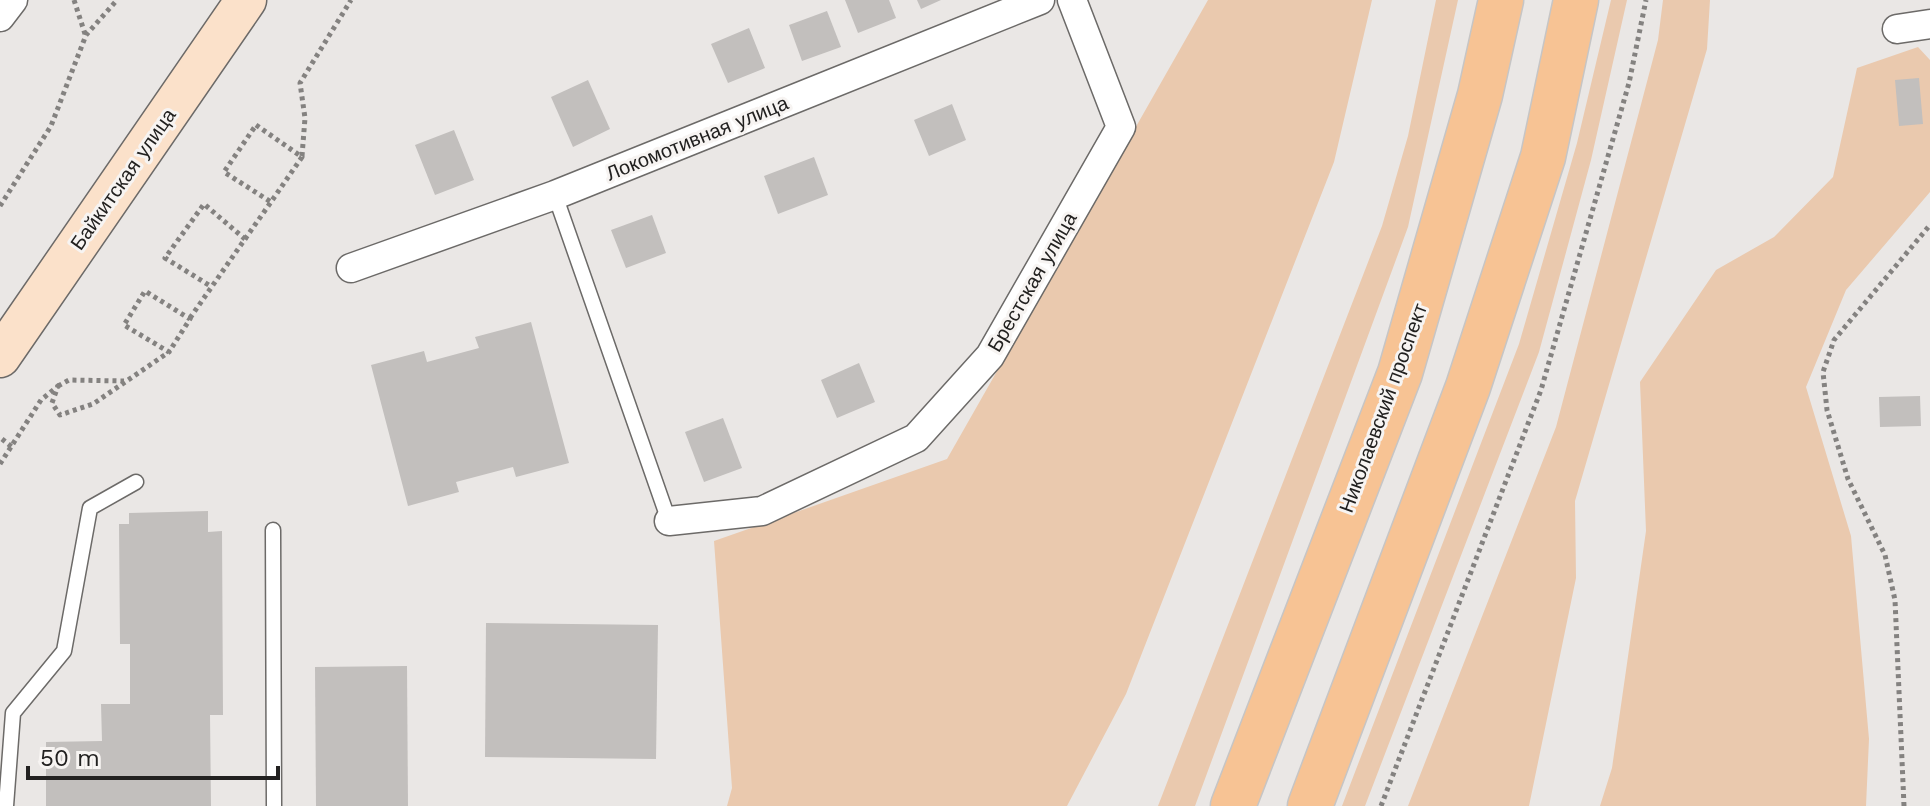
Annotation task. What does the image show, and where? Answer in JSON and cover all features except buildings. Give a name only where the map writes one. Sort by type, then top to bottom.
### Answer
[{"type":"main road","name":"Байкитская улица","points":[[0,357],[246,0]]},
{"type":"main road","name":"Николаевский проспект","points":[[1233,806],[1400,373],[1480,95],[1501,0]]},
{"type":"main road","points":[[1310,806],[1473,372],[1543,157],[1576,0]]},
{"type":"street","points":[[0,17],[13,0]]},
{"type":"street","name":"Локомотивная улица","points":[[351,268],[555,195],[1040,0]]},
{"type":"street","name":"Брестская улица","points":[[669,521],[762,511],[916,438],[990,356],[1121,127],[1072,0]]},
{"type":"street","points":[[1897,29],[1930,24]]},
{"type":"lane","points":[[555,195],[669,521]]},
{"type":"lane","points":[[6,806],[13,713],[64,651],[90,508],[136,482]]},
{"type":"lane","points":[[273,530],[274,806]]},
{"type":"path","points":[[74,0],[86,35]]},
{"type":"path","points":[[0,206],[51,126],[86,35],[117,0]]},
{"type":"path","points":[[58,386],[52,403],[60,415],[93,404],[169,352],[302,157],[305,118],[300,83],[351,0]]},
{"type":"path","points":[[1381,806],[1541,390],[1629,83],[1646,0]]},
{"type":"path","points":[[271,202],[224,172],[256,125],[302,157]]},
{"type":"path","points":[[212,287],[165,258],[204,204],[245,239]]},
{"type":"path","points":[[1904,806],[1895,600],[1885,555],[1844,465],[1827,410],[1823,372],[1834,340],[1930,225]]},
{"type":"path","points":[[169,352],[124,325],[145,291],[190,319]]},
{"type":"path","points":[[0,464],[41,400],[58,386],[69,380],[125,381]]},
{"type":"path","points":[[2,439],[12,447]]},
{"type":"shaded area","points":[[1208,0],[1372,0],[1334,162],[1126,694],[1067,806],[727,806],[732,788],[714,541],[947,459]]},
{"type":"shaded area","points":[[1436,0],[1458,0],[1408,227],[1195,806],[1158,806],[1382,226],[1408,136]]},
{"type":"shaded area","points":[[1611,0],[1627,0],[1591,160],[1539,352],[1365,806],[1342,806],[1519,344],[1577,143]]},
{"type":"shaded area","points":[[1663,0],[1710,0],[1707,49],[1575,501],[1576,578],[1529,806],[1408,806],[1556,427],[1658,40]]},
{"type":"shaded area","points":[[1918,47],[1930,60],[1930,192],[1846,290],[1806,387],[1851,536],[1869,739],[1866,806],[1600,806],[1612,768],[1646,531],[1640,382],[1716,270],[1774,237],[1833,177],[1857,68]]}]
